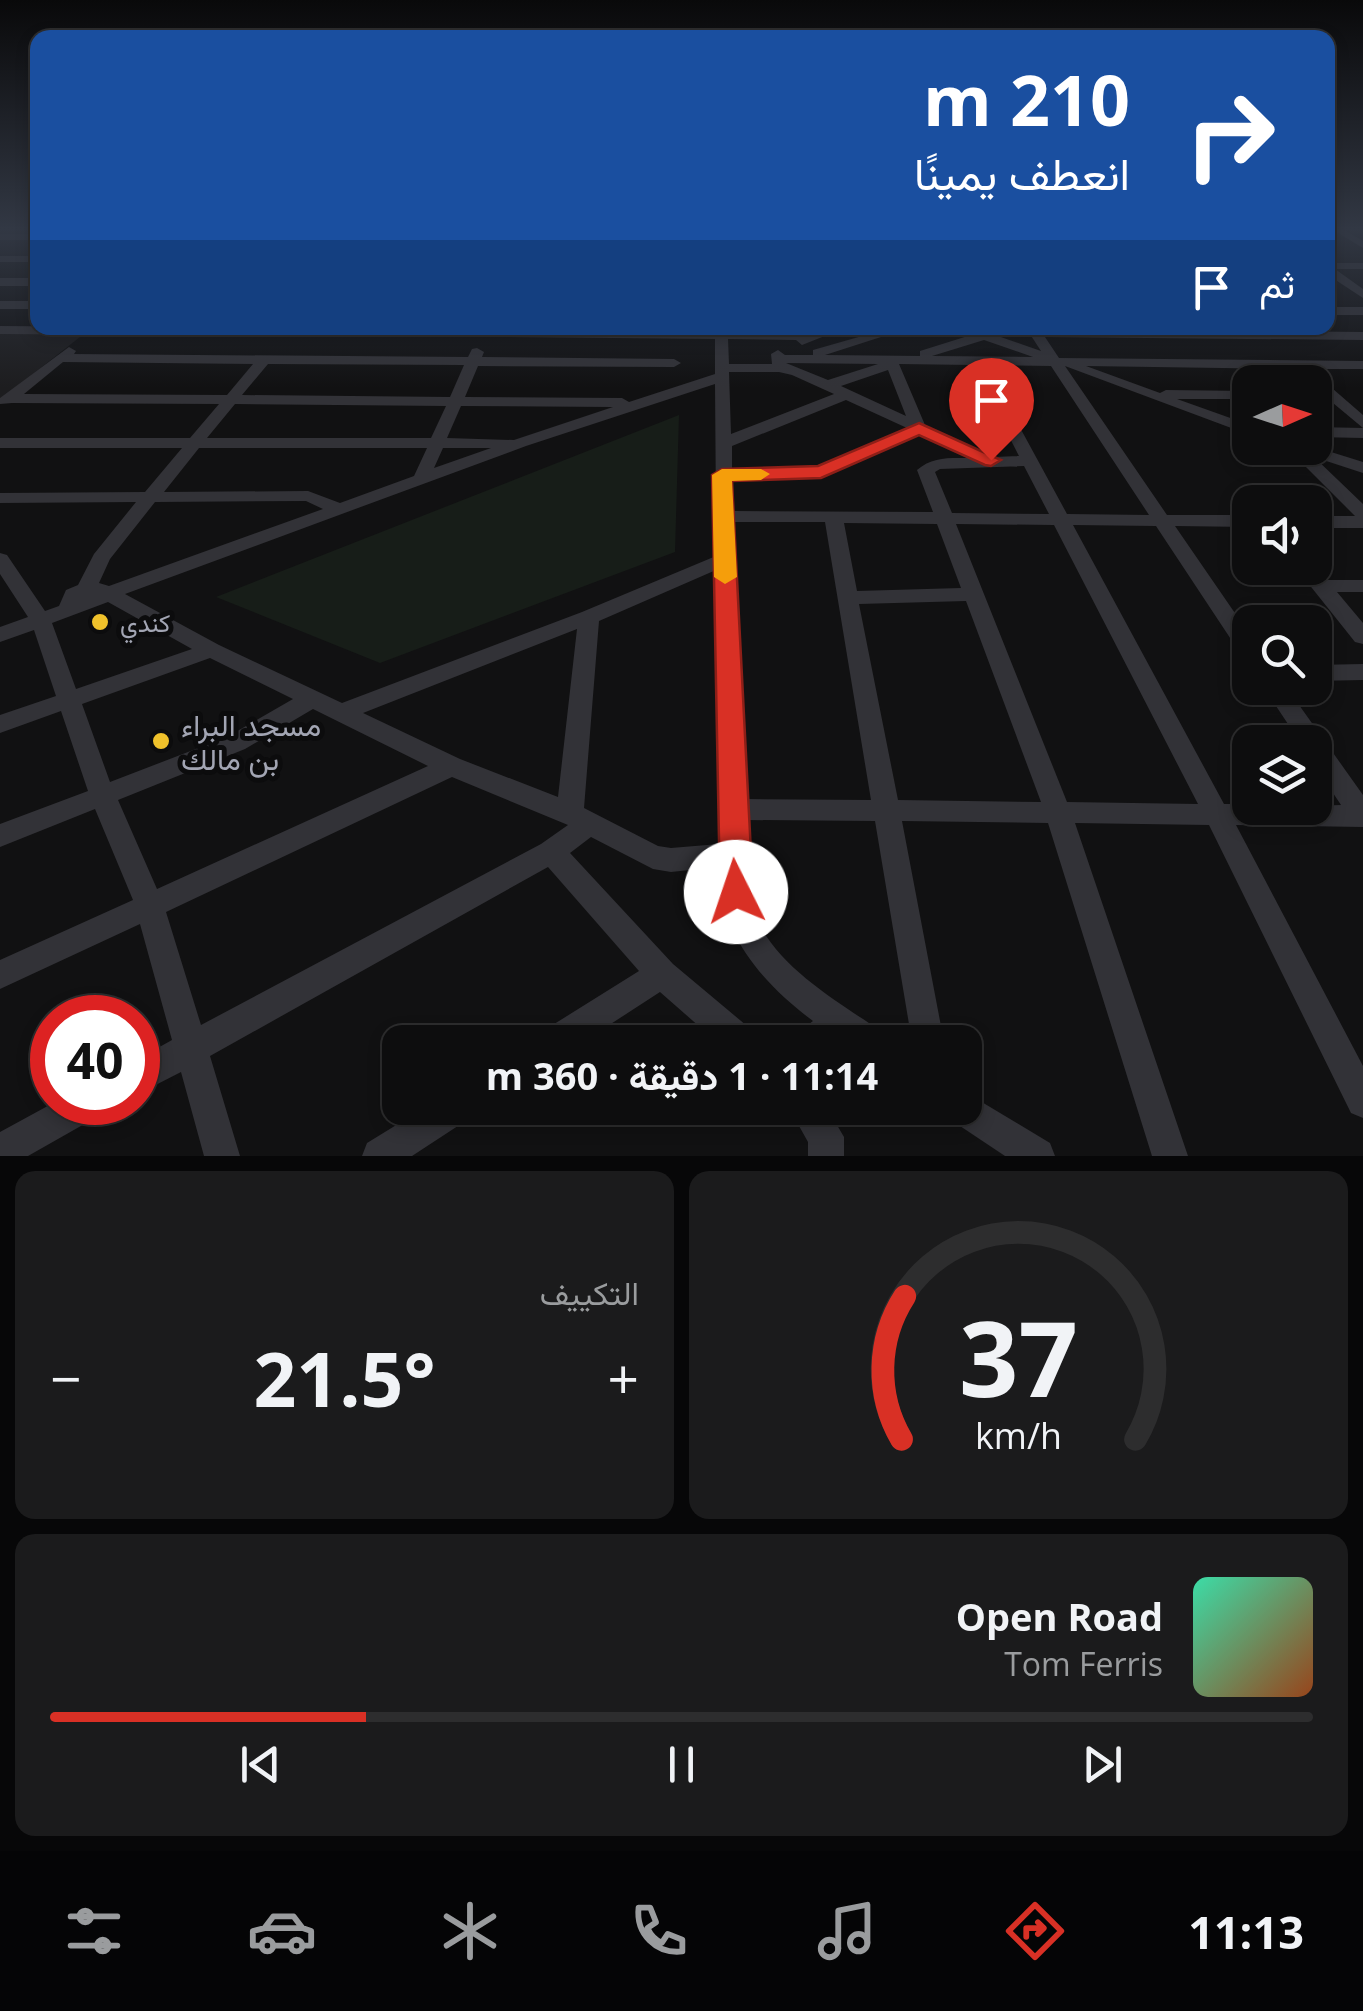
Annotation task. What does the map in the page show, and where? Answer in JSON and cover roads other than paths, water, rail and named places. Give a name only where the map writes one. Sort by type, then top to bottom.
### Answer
[{"type":"street","points":[[0,282],[30,282]]},
{"type":"street","points":[[0,305],[30,305]]},
{"type":"street","points":[[1335,311],[1363,312]]},
{"type":"street","points":[[0,330],[30,330]]},
{"type":"street","points":[[1335,332],[1363,354]]},
{"type":"street","points":[[5,401],[88,335]]},
{"type":"street","points":[[224,360],[249,335]]},
{"type":"street","points":[[302,360],[322,335]]},
{"type":"street","points":[[420,482],[485,335]]},
{"type":"street","points":[[675,391],[676,335]]},
{"type":"street","points":[[722,335],[722,516],[733,854],[740,918],[751,938],[785,977],[844,1025]]},
{"type":"street","points":[[760,335],[814,336]]},
{"type":"street","points":[[760,335],[778,359],[826,386],[991,460]]},
{"type":"street","points":[[778,359],[817,335]]},
{"type":"street","points":[[805,360],[881,335]]},
{"type":"street","points":[[826,386],[984,335],[1232,424]]},
{"type":"street","points":[[1038,335],[1232,625]]},
{"type":"street","points":[[1194,335],[1232,374]]},
{"type":"street","points":[[1310,335],[1363,336]]},
{"type":"street","points":[[59,358],[674,363]]},
{"type":"street","points":[[0,635],[41,622],[94,596],[343,510],[520,443],[724,372],[778,359],[1363,365]]},
{"type":"street","points":[[94,596],[101,558],[264,360]]},
{"type":"street","points":[[976,361],[1217,815],[1363,1101]]},
{"type":"street","points":[[896,362],[919,429]]},
{"type":"street","points":[[1296,364],[1363,423]]},
{"type":"street","points":[[1150,394],[1232,393]]},
{"type":"street","points":[[724,444],[845,395]]},
{"type":"street","points":[[5,401],[637,403]]},
{"type":"street","points":[[722,475],[821,472],[919,429]]},
{"type":"street","points":[[1332,432],[1363,433]]},
{"type":"street","points":[[0,443],[520,443]]},
{"type":"street","points":[[1332,458],[1363,468]]},
{"type":"street","points":[[1029,461],[991,460],[927,467],[1058,813],[1170,1156]]},
{"type":"street","points":[[1315,465],[1363,514]]},
{"type":"street","points":[[0,498],[308,496],[343,510]]},
{"type":"street","points":[[833,515],[925,1025]]},
{"type":"street","points":[[722,516],[1232,521]]},
{"type":"street","points":[[1332,522],[1363,522]]},
{"type":"street","points":[[343,712],[588,617],[724,559]]},
{"type":"street","points":[[2,564],[41,622],[102,794],[150,906],[222,1156]]},
{"type":"street","points":[[1320,586],[1363,586]]},
{"type":"street","points":[[1320,586],[1363,637]]},
{"type":"street","points":[[850,598],[973,594]]},
{"type":"street","points":[[94,596],[451,766],[579,819],[654,857],[671,860],[733,854]]},
{"type":"street","points":[[160,1065],[551,852],[579,819],[588,617]]},
{"type":"street","points":[[0,724],[211,650]]},
{"type":"street","points":[[1332,673],[1363,672]]},
{"type":"street","points":[[0,836],[236,742],[314,698]]},
{"type":"street","points":[[0,975],[451,766]]},
{"type":"street","points":[[1332,770],[1363,816]]},
{"type":"street","points":[[734,809],[1363,816]]},
{"type":"street","points":[[551,852],[662,974],[721,1025]]},
{"type":"street","points":[[582,1025],[662,974]]},
{"type":"street","points":[[833,1025],[838,1021]]},
{"type":"street","points":[[982,1120],[1037,1156]]},
{"type":"street","points":[[0,1152],[49,1125]]},
{"type":"street","points":[[380,1156],[428,1125]]},
{"type":"street","points":[[817,1125],[826,1138],[826,1156]]},
{"type":"place","name":"كندي","points":[[100,622]]},
{"type":"place","name":"مسجد البراء بن مالك","points":[[161,741]]}]
